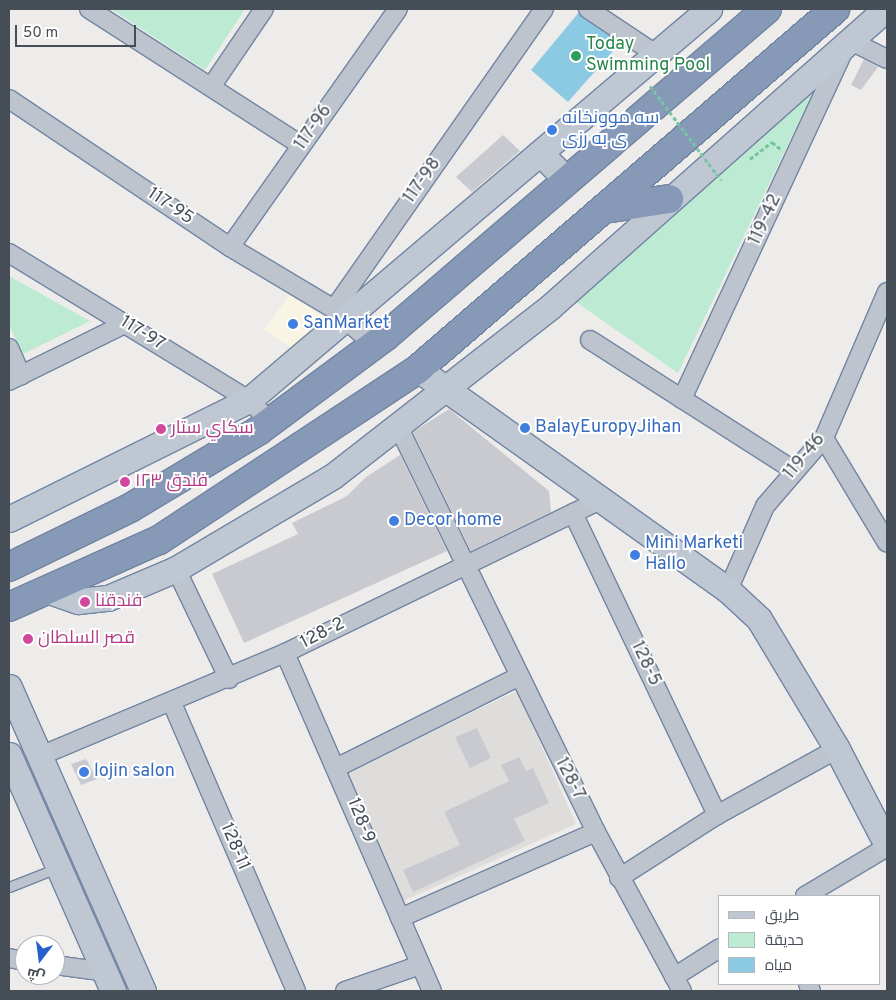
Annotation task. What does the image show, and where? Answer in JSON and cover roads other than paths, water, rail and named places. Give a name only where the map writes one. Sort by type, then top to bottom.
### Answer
[{"type":"highway","points":[[9,568],[130,508],[270,422],[374,345],[767,9]]},
{"type":"highway","points":[[13,608],[159,540],[418,369],[836,9]]},
{"type":"highway","points":[[604,209],[669,199]]},
{"type":"main road","points":[[9,519],[249,400],[340,314],[540,153],[709,9]]},
{"type":"main road","points":[[49,591],[73,600],[98,600],[176,569],[258,524],[399,428],[551,306],[669,199],[886,9]]},
{"type":"main road","points":[[540,153],[567,180]]},
{"type":"main road","points":[[418,369],[728,590],[759,619],[837,749],[887,846]]},
{"type":"main road","points":[[9,686],[143,991]]},
{"type":"main road","points":[[9,755],[105,972]]},
{"type":"main road","points":[[105,972],[108,941],[123,944]]},
{"type":"street","points":[[89,9],[302,145]]},
{"type":"street","points":[[211,87],[264,9]]},
{"type":"street","name":"117-96","points":[[230,247],[398,9]]},
{"type":"street","name":"117-98","points":[[340,314],[544,9]]},
{"type":"street","points":[[588,9],[657,55]]},
{"type":"street","points":[[849,40],[887,59]]},
{"type":"street","name":"119-42","points":[[682,399],[849,40]]},
{"type":"street","name":"117-95","points":[[9,99],[230,247],[340,314]]},
{"type":"street","name":"117-97","points":[[9,252],[249,400],[270,422]]},
{"type":"street","name":"119-46","points":[[728,590],[765,506],[824,438],[887,292]]},
{"type":"street","points":[[340,314],[374,345]]},
{"type":"street","points":[[9,348],[15,378],[125,324]]},
{"type":"street","points":[[590,340],[795,470]]},
{"type":"street","name":"128-7","points":[[399,428],[518,677],[619,878],[678,984]]},
{"type":"street","points":[[824,438],[883,522],[887,543]]},
{"type":"street","name":"128-2","points":[[40,756],[172,703],[285,653],[464,564],[600,500]]},
{"type":"street","name":"128-5","points":[[573,513],[717,816]]},
{"type":"street","points":[[176,569],[228,679]]},
{"type":"street","name":"128-9","points":[[285,653],[338,767],[432,991]]},
{"type":"street","points":[[338,767],[518,677]]},
{"type":"street","name":"128-11","points":[[172,703],[296,991]]},
{"type":"street","points":[[619,878],[717,816],[837,749]]},
{"type":"street","points":[[400,918],[596,832]]},
{"type":"street","points":[[807,895],[887,846]]},
{"type":"street","points":[[678,984],[718,950]]},
{"type":"street","points":[[345,991],[420,964]]},
{"type":"street","points":[[65,966],[105,972]]},
{"type":"lane","points":[[9,887],[60,867]]},
{"type":"water","name":"Today Swimming Pool","points":[[580,11],[621,42],[568,102],[531,70]]},
{"type":"place","name":"Today Swimming Pool","points":[[576,56]]},
{"type":"place","name":"سه موونخانه ی به رزی","points":[[552,130]]},
{"type":"place","name":"SanMarket","points":[[293,324]]},
{"type":"place","name":"BalayEuropyJihan","points":[[525,428]]},
{"type":"place","name":"سكاي ستار","points":[[161,429]]},
{"type":"place","name":"فندق ١٢٣","points":[[125,482]]},
{"type":"place","name":"Decor home","points":[[394,521]]},
{"type":"place","name":"Mini Marketi Hallo","points":[[635,555]]},
{"type":"place","name":"فندقنا","points":[[85,602]]},
{"type":"place","name":"قصر السلطان","points":[[28,639]]},
{"type":"place","name":"lojin salon","points":[[84,772]]}]
